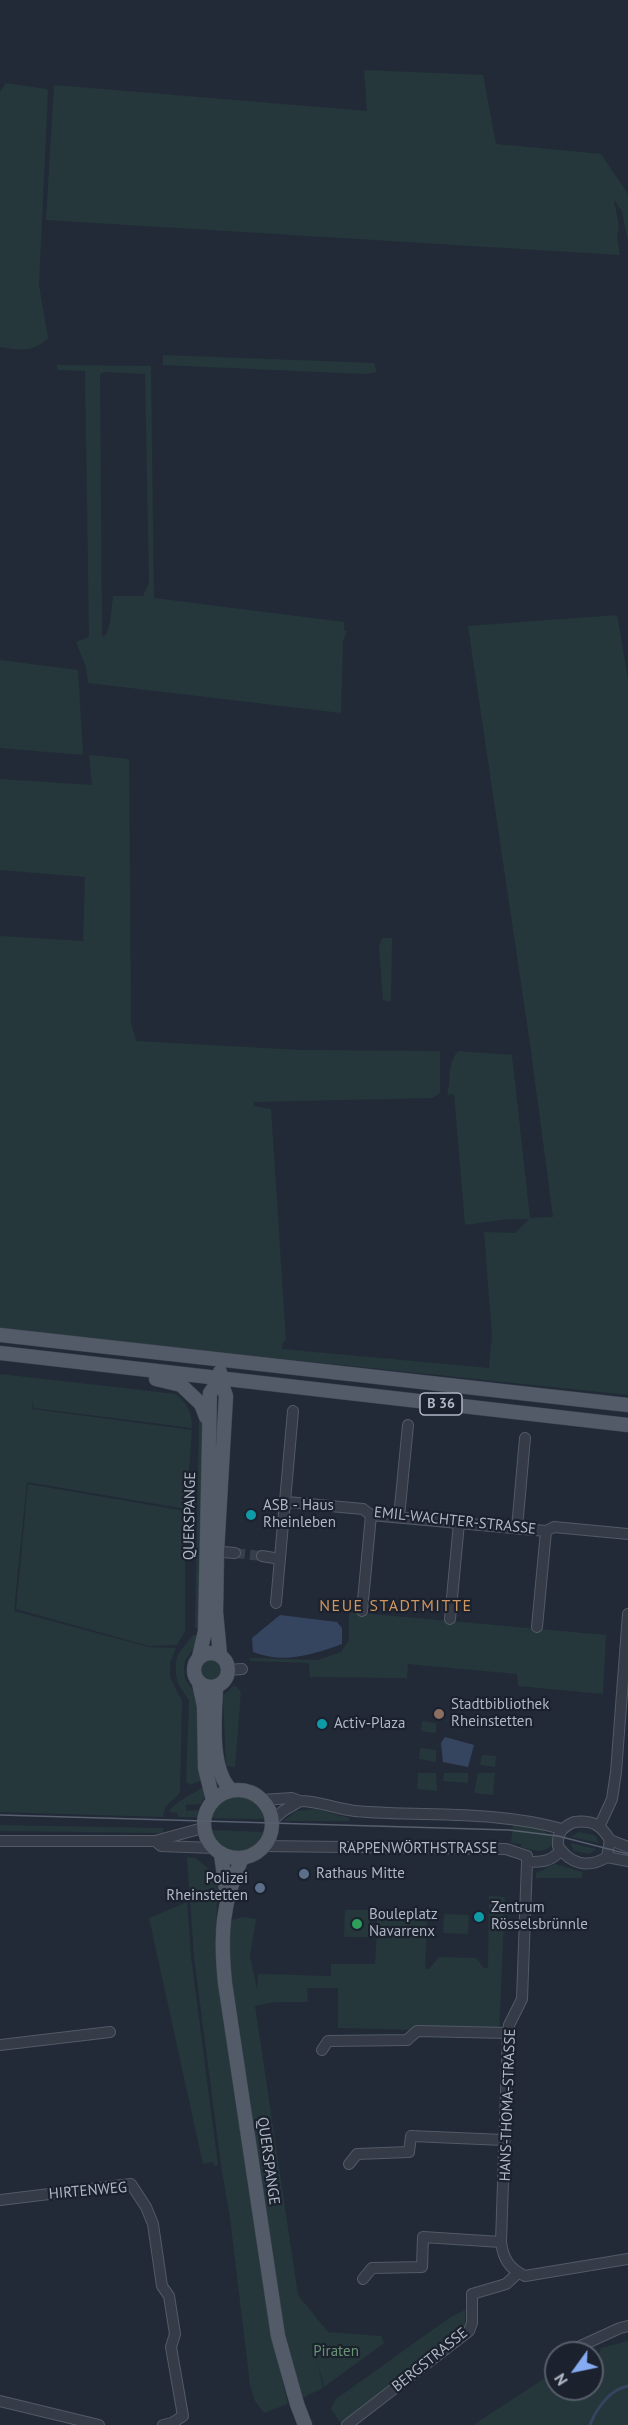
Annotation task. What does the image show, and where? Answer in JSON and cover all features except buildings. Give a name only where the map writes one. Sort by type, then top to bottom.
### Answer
[{"type":"main road","name":"B 36","points":[[0,1335],[628,1405]]},
{"type":"main road","name":"B 36","points":[[0,1353],[628,1425]]},
{"type":"main road","name":"QUERSPANGE","points":[[199,1657],[205,1631],[226,1396],[220,1378],[221,1359]]},
{"type":"main road","points":[[132,1368],[164,1382],[180,1385],[201,1404],[208,1422]]},
{"type":"main road","name":"QUERSPANGE","points":[[220,1378],[210,1393],[208,1422],[212,1551],[220,1655]]},
{"type":"main road","points":[[210,1652],[220,1655],[235,1669],[216,1687],[210,1688],[199,1683],[195,1679],[193,1667],[199,1657],[210,1652]]},
{"type":"main road","points":[[199,1683],[204,1706],[205,1768],[213,1800]]},
{"type":"main road","points":[[216,1687],[217,1764],[224,1783],[231,1790]]},
{"type":"main road","points":[[217,1851],[242,1858],[255,1854],[264,1846],[271,1833],[272,1821],[269,1810],[262,1800],[250,1792],[231,1790],[213,1800],[204,1815],[203,1828],[207,1839],[217,1851],[227,1897]]},
{"type":"main road","points":[[227,1897],[242,1858]]},
{"type":"main road","name":"QUERSPANGE","points":[[227,1897],[222,1927],[225,1983],[266,2268],[278,2336],[305,2425]]},
{"type":"street","points":[[276,1603],[293,1411]]},
{"type":"street","points":[[399,1518],[408,1425]]},
{"type":"street","points":[[517,1528],[525,1438]]},
{"type":"street","name":"EMIL-WACHTER-STRASSE","points":[[284,1507],[287,1502],[363,1509],[371,1515],[399,1518],[546,1531],[554,1527],[628,1534]]},
{"type":"street","points":[[362,1611],[371,1515]]},
{"type":"street","points":[[450,1619],[459,1523]]},
{"type":"street","points":[[537,1627],[546,1531]]},
{"type":"street","points":[[212,1551],[235,1553]]},
{"type":"street","points":[[262,1556],[280,1559]]},
{"type":"street","points":[[600,1825],[612,1799],[616,1772],[628,1614]]},
{"type":"street","points":[[262,1800],[292,1797],[300,1801],[353,1811],[509,1818],[562,1829]]},
{"type":"street","points":[[272,1821],[300,1801]]},
{"type":"street","points":[[581,1821],[600,1825],[610,1840],[610,1849],[607,1857],[598,1863],[587,1864],[570,1860],[561,1850],[558,1840],[562,1829],[581,1821]]},
{"type":"street","points":[[0,1841],[155,1841],[203,1828]]},
{"type":"street","points":[[610,1840],[628,1847]]},
{"type":"street","points":[[155,1841],[161,1846],[217,1851]]},
{"type":"street","name":"RAPPENWÖRTHSTRASSE","points":[[264,1846],[506,1849],[527,1856],[527,1862]]},
{"type":"street","points":[[527,1862],[543,1862],[555,1858],[561,1850]]},
{"type":"street","points":[[607,1857],[628,1861]]},
{"type":"street","name":"HANS-THOMA-STRASSE","points":[[518,2273],[507,2263],[501,2242],[508,2033],[509,2025],[522,1999],[527,1862]]},
{"type":"street","points":[[322,2050],[328,2041],[407,2040],[417,2031],[508,2033]]},
{"type":"street","points":[[0,2045],[110,2032]]},
{"type":"street","points":[[350,2164],[357,2154],[409,2152],[411,2136],[504,2140]]},
{"type":"street","name":"HIRTENWEG","points":[[0,2200],[131,2184],[146,2207],[153,2224],[162,2286],[169,2296],[175,2334],[171,2347],[183,2416],[170,2424]]},
{"type":"street","points":[[363,2279],[372,2268],[422,2267],[423,2237],[501,2242]]},
{"type":"street","points":[[518,2273],[534,2276],[628,2259]]},
{"type":"street","name":"BERGSTRASSE","points":[[347,2425],[469,2331],[472,2323],[472,2294],[506,2284],[518,2273]]},
{"type":"street","points":[[591,2341],[628,2326]]},
{"type":"street","points":[[0,2401],[99,2425]]},
{"type":"green space","points":[[364,70],[483,75],[496,144],[601,154],[628,194],[628,243],[622,211],[614,200],[619,227],[617,236],[620,255],[46,220],[54,85],[367,111]]},
{"type":"green space","points":[[6,83],[48,91],[39,285],[48,338],[37,346],[26,349],[0,347],[0,92]]},
{"type":"green space","points":[[163,355],[374,363],[377,372],[364,374],[163,365]]},
{"type":"green space","points":[[57,365],[151,366],[154,598],[344,622],[344,630],[347,631],[343,641],[341,713],[88,683],[86,667],[76,642],[89,637],[85,371],[58,370]],"holes":[[[104,372],[145,374],[149,583],[143,596],[113,596],[110,623],[106,635],[102,637],[100,374]]]},
{"type":"green space","points":[[617,615],[628,679],[628,1395],[0,1329],[0,936],[83,941],[85,877],[0,870],[0,779],[92,785],[89,755],[129,759],[131,1023],[136,1041],[302,1050],[440,1051],[440,1093],[432,1098],[254,1102],[254,1106],[271,1109],[286,1340],[283,1342],[282,1349],[489,1368],[492,1335],[484,1232],[515,1233],[529,1219],[508,1219],[465,1225],[454,1094],[447,1095],[452,1062],[458,1051],[512,1055],[530,1218],[553,1217],[530,1044],[468,626]]},
{"type":"green space","points":[[0,660],[78,670],[83,755],[0,748]]},
{"type":"green space","points":[[382,938],[392,938],[391,1002],[383,1000],[379,947]]},
{"type":"green space","points":[[0,1374],[176,1394],[190,1413],[192,1428],[34,1408],[31,1396],[33,1409],[192,1430],[186,1509],[27,1482],[14,1611],[149,1647],[176,1648],[170,1663],[170,1677],[182,1701],[180,1791],[166,1808],[163,1817],[0,1812]]},
{"type":"green space","points":[[201,1416],[204,1431],[202,1628],[195,1628],[199,1417]]},
{"type":"green space","points":[[28,1484],[185,1511],[185,1631],[177,1645],[149,1646],[16,1609]]},
{"type":"green space","points":[[349,1612],[606,1635],[603,1694],[518,1686],[517,1674],[408,1664],[407,1678],[310,1677],[309,1663],[250,1661],[250,1658],[317,1660],[341,1652],[349,1640]]},
{"type":"green space","points":[[193,1635],[202,1635],[185,1661],[184,1668],[185,1679],[198,1697],[203,1780],[190,1785],[186,1782],[189,1701],[179,1685],[176,1661],[179,1653]]},
{"type":"green space","points":[[211,1658],[220,1661],[223,1670],[220,1679],[211,1682],[202,1679],[199,1670],[202,1661]]},
{"type":"green space","points":[[234,1685],[241,1691],[235,1767],[226,1766],[223,1696]]},
{"type":"green space","points":[[422,1721],[436,1723],[436,1733],[421,1731]]},
{"type":"green space","points":[[420,1748],[436,1750],[436,1762],[419,1759]]},
{"type":"green space","points":[[482,1755],[496,1756],[495,1767],[480,1765]]},
{"type":"green space","points":[[418,1773],[436,1773],[437,1791],[417,1789]]},
{"type":"green space","points":[[444,1773],[468,1773],[468,1783],[443,1781]]},
{"type":"green space","points":[[478,1773],[495,1773],[493,1795],[474,1793]]},
{"type":"green space","points":[[204,1786],[206,1794],[201,1804],[186,1805],[186,1811],[199,1810],[197,1817],[178,1817],[177,1813],[169,1812],[180,1801]]},
{"type":"green space","points":[[236,1796],[254,1802],[264,1819],[208,1818],[219,1802]]},
{"type":"green space","points":[[316,1809],[349,1818],[349,1821],[283,1821],[297,1811]]},
{"type":"green space","points":[[513,1824],[540,1829],[552,1836],[553,1844],[545,1850],[538,1851],[521,1847],[521,1844],[511,1843]]},
{"type":"green space","points":[[0,1825],[163,1828],[163,1833],[0,1831]]},
{"type":"green space","points":[[208,1830],[263,1832],[251,1848],[231,1851],[217,1846]]},
{"type":"green space","points":[[578,1832],[595,1835],[599,1843],[571,1837]]},
{"type":"green space","points":[[570,1843],[597,1849],[589,1854],[574,1851]]},
{"type":"green space","points":[[187,1857],[195,1858],[218,1876],[216,1930],[219,1987],[272,2337],[288,2404],[264,2413],[255,2401],[250,2385],[230,2218],[194,1957]]},
{"type":"green space","points":[[555,1864],[583,1872],[582,1878],[536,1878],[536,1873]]},
{"type":"green space","name":"Piraten","points":[[489,1896],[505,1897],[499,2032],[338,2028],[338,1988],[307,1988],[308,2002],[275,2002],[255,2006],[298,2295],[328,2332],[381,2336],[384,2343],[324,2387],[317,2360],[323,2388],[302,2398],[280,2319],[229,1971],[229,1921],[243,1917],[256,1919],[250,1955],[257,1989],[258,1974],[331,1976],[331,1964],[375,1964],[378,1912],[427,1918],[425,1969],[429,1969],[439,1957],[476,1958],[484,1968],[488,1968]]},
{"type":"green space","points":[[187,1902],[191,1957],[218,2165],[214,2166],[213,2162],[203,2164],[149,1918]]},
{"type":"green space","name":"Bouleplatz Navarrenx","points":[[345,1910],[369,1910],[369,1937],[344,1937]]},
{"type":"green space","points":[[444,1914],[469,1915],[468,1934],[443,1933]]},
{"type":"green space","points":[[465,2310],[465,2327],[341,2424],[331,2409],[336,2399],[449,2318]]},
{"type":"green space","points":[[628,2341],[628,2425],[473,2425],[544,2379],[544,2401],[604,2401],[604,2347]]},
{"type":"water","points":[[280,1615],[337,1622],[342,1628],[342,1644],[298,1657],[264,1656],[253,1652],[252,1638]]},
{"type":"water","points":[[445,1737],[474,1745],[468,1767],[443,1762],[441,1743]]},
{"type":"waterway","points":[[590,2425],[604,2401],[615,2391],[628,2386]]},
{"type":"tunnel","points":[[235,1553],[262,1556]]},
{"type":"tram line","points":[[0,1815],[509,1830],[558,1836],[628,1854]]},
{"type":"place","name":"ASB - Haus Rheinleben","points":[[251,1515]]},
{"type":"place","name":"Stadtbibliothek Rheinstetten","points":[[439,1714]]},
{"type":"place","name":"Activ-Plaza","points":[[322,1724]]},
{"type":"place","name":"Rathaus Mitte","points":[[304,1874]]},
{"type":"place","name":"Polizei Rheinstetten","points":[[260,1888]]},
{"type":"place","name":"Zentrum Rösselsbrünnle","points":[[479,1917]]},
{"type":"place","name":"Bouleplatz Navarrenx","points":[[357,1924]]},
{"type":"district","name":"NEUE STADTMITTE","points":[[396,1606]]}]
